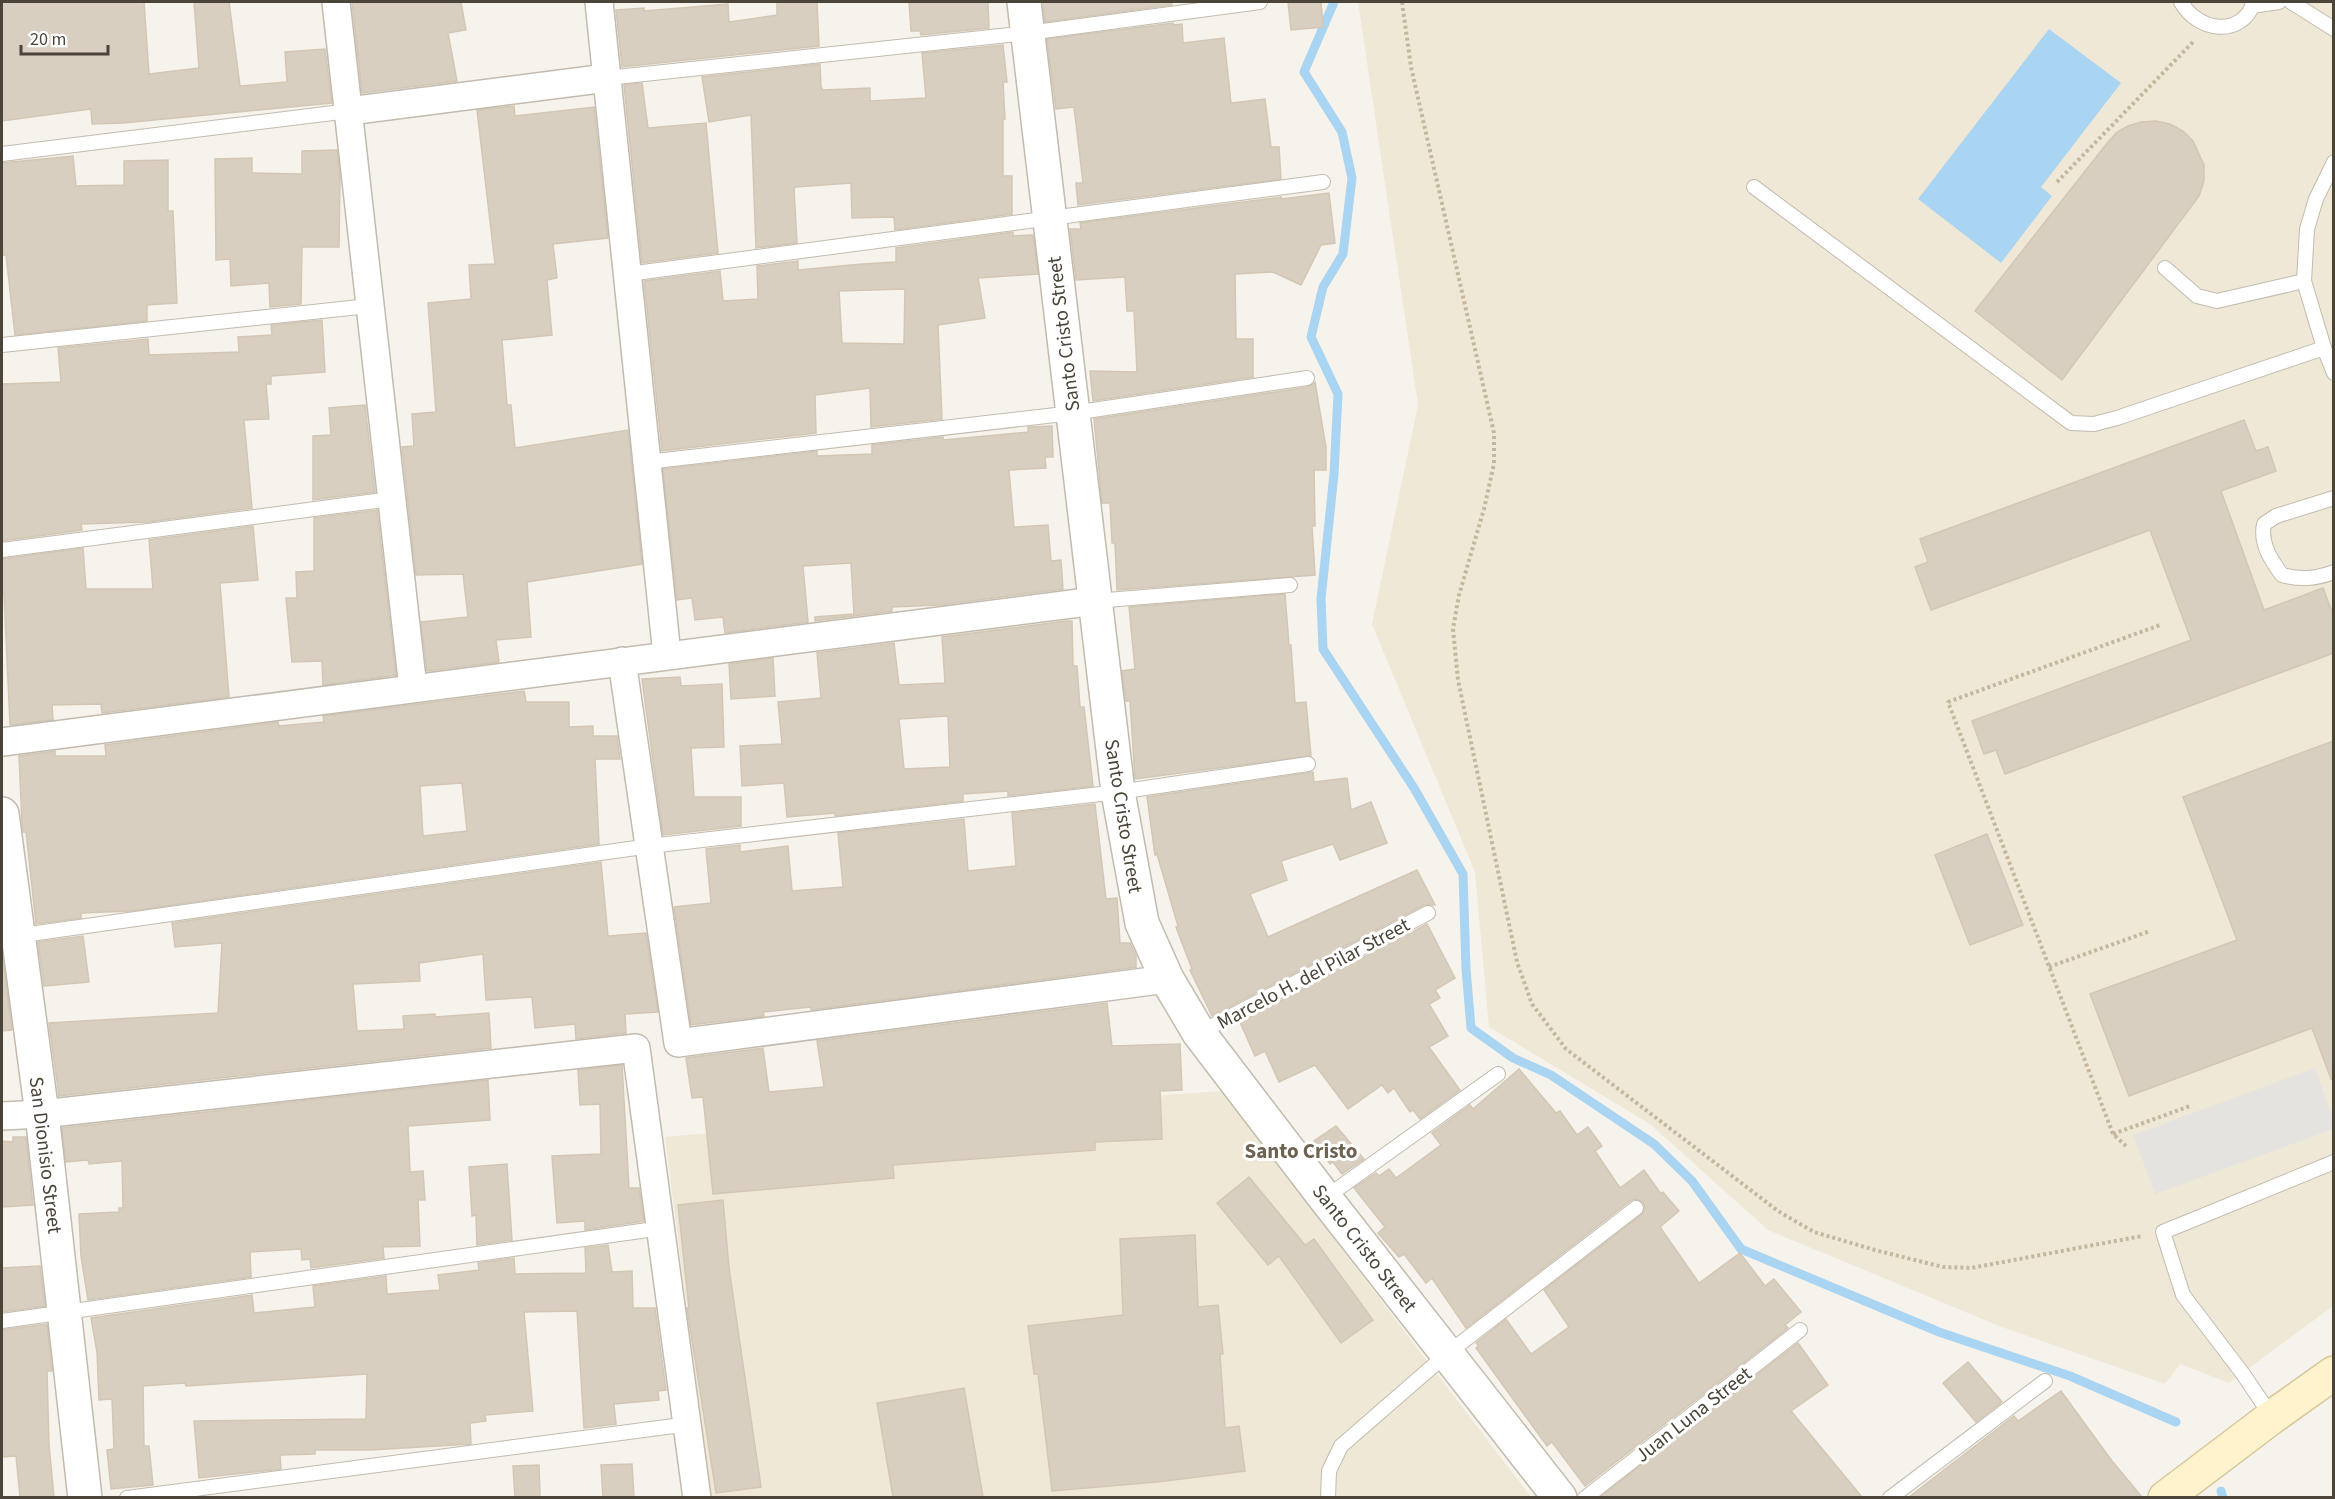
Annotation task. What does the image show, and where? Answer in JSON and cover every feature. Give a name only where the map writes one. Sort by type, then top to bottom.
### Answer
[{"type":"main road","points":[[2165,1497],[2334,1373]]},
{"type":"street","points":[[336,2],[413,688]]},
{"type":"street","points":[[599,2],[667,655]]},
{"type":"street","name":"Santo Cristo Street","points":[[1024,2],[1118,792],[1142,923],[1167,979],[1199,1034],[1560,1497]]},
{"type":"street","points":[[349,111],[607,78]]},
{"type":"street","points":[[2,742],[1095,601]]},
{"type":"street","points":[[622,661],[678,1043],[1167,979]]},
{"type":"street","name":"San Dionisio Street","points":[[2,814],[9,938],[42,1114],[85,1497]]},
{"type":"street","points":[[2,1116],[42,1114],[636,1048],[689,1424],[697,1497]]},
{"type":"lane","points":[[607,78],[1028,33],[1260,2]]},
{"type":"lane","points":[[2181,2],[2197,21],[2209,26],[2222,27],[2244,16],[2253,4],[2279,2]]},
{"type":"lane","points":[[2291,2],[2334,29]]},
{"type":"lane","points":[[2,154],[349,111]]},
{"type":"lane","points":[[2334,162],[2316,199],[2307,229],[2304,281],[2334,373]]},
{"type":"lane","points":[[628,274],[1323,182]]},
{"type":"lane","points":[[1754,187],[2071,423],[2094,424],[2116,418],[2324,348]]},
{"type":"lane","points":[[2165,268],[2197,296],[2217,301],[2304,281]]},
{"type":"lane","points":[[2,345],[369,306]]},
{"type":"lane","points":[[647,462],[1073,413],[1307,378]]},
{"type":"lane","points":[[2334,498],[2276,516],[2264,525],[2262,533],[2269,556],[2282,576],[2299,580],[2317,578],[2334,572]]},
{"type":"lane","points":[[2,550],[392,499]]},
{"type":"lane","points":[[1095,601],[1290,585]]},
{"type":"lane","points":[[9,938],[650,846],[1118,792],[1308,764]]},
{"type":"lane","name":"Marcelo H. del Pilar Street","points":[[1199,1034],[1428,913]]},
{"type":"lane","points":[[1325,1198],[1498,1074]]},
{"type":"lane","points":[[2272,1417],[2243,1374],[2183,1295],[2163,1232],[2334,1162]]},
{"type":"lane","points":[[1328,1497],[1329,1471],[1341,1446],[1449,1353],[1636,1208]]},
{"type":"lane","points":[[2,1321],[662,1228]]},
{"type":"lane","name":"Juan Luna Street","points":[[1586,1497],[1800,1330]]},
{"type":"lane","points":[[1890,1497],[2045,1381]]},
{"type":"lane","points":[[127,1497],[689,1424]]},
{"type":"path","points":[[1402,2],[1411,67],[1494,433],[1494,464],[1484,509],[1459,595],[1453,629],[1458,680],[1515,951],[1532,1005],[1575,1056],[1778,1212],[1814,1232],[1943,1268],[1971,1268],[2163,1232]]},
{"type":"path","points":[[2057,182],[2209,26]]},
{"type":"path","points":[[2126,1146],[2113,1134],[1948,702],[2160,626]]},
{"type":"path","points":[[2049,967],[2150,931]]},
{"type":"path","points":[[2113,1134],[2190,1106]]},
{"type":"shaded area","points":[[1358,2],[2333,2],[2333,1306],[2229,1383],[2180,1364],[2165,1384],[1999,1326],[1768,1230],[1650,1124],[1489,1027],[1475,872],[1372,624],[1418,405]]},
{"type":"shaded area","points":[[2315,1068],[2333,1119],[2333,1129],[2155,1194],[2133,1135]]},
{"type":"shaded area","points":[[1221,1091],[1531,1497],[711,1497],[665,1137],[975,1109]]},
{"type":"water","points":[[2049,29],[2121,83],[2041,187],[2052,196],[2001,263],[1918,199]]},
{"type":"building","points":[[2,2],[144,2],[149,74],[199,68],[194,2],[229,2],[240,86],[287,82],[285,52],[325,49],[332,103],[123,123],[92,124],[91,109],[2,121]]},
{"type":"building","points":[[352,2],[461,2],[466,30],[448,33],[457,81],[362,93]]},
{"type":"building","points":[[777,2],[817,2],[819,46],[622,67],[616,10],[644,8],[644,11],[728,4],[729,22],[777,15]]},
{"type":"building","points":[[909,2],[988,2],[989,28],[921,35],[920,31],[911,31]]},
{"type":"building","points":[[1043,2],[1171,2],[1172,5],[1045,22]]},
{"type":"building","points":[[1288,2],[1321,2],[1323,27],[1291,30]]},
{"type":"building","points":[[1173,23],[1173,25],[1182,24],[1183,43],[1224,38],[1231,103],[1265,99],[1271,147],[1279,147],[1281,179],[1078,205],[1076,183],[1083,183],[1074,107],[1056,109],[1047,39]]},
{"type":"building","points":[[1003,45],[1007,82],[1003,82],[1005,119],[1003,119],[1003,176],[1012,176],[1012,214],[895,230],[894,217],[852,218],[851,183],[796,187],[794,188],[797,243],[756,248],[751,115],[709,122],[702,77],[820,64],[823,90],[870,88],[870,101],[926,98],[922,53]]},
{"type":"building","points":[[642,83],[648,128],[706,123],[718,253],[642,263],[624,85]]},
{"type":"building","points":[[514,106],[515,116],[594,107],[608,238],[553,244],[557,278],[547,280],[552,335],[502,340],[507,405],[511,405],[515,448],[628,430],[642,564],[527,582],[531,637],[496,640],[499,662],[427,671],[421,622],[468,617],[463,574],[416,575],[402,447],[414,446],[412,414],[436,412],[428,303],[471,299],[469,265],[495,264],[477,110]]},
{"type":"building","points":[[2156,121],[2170,124],[2183,131],[2193,141],[2204,165],[2204,181],[2199,196],[2062,380],[1975,311],[2117,132],[2141,122]]},
{"type":"building","points":[[337,150],[340,178],[339,247],[302,247],[301,304],[270,307],[269,283],[231,286],[230,259],[216,260],[215,159],[252,158],[252,173],[302,174],[302,151]]},
{"type":"building","points":[[73,156],[76,186],[124,185],[124,161],[168,160],[168,211],[173,211],[177,303],[147,305],[147,321],[15,335],[6,255],[3,255],[2,242],[2,163]]},
{"type":"building","points":[[1329,193],[1335,243],[1321,245],[1301,285],[1273,272],[1235,274],[1236,339],[1253,339],[1253,377],[1093,401],[1090,371],[1137,372],[1134,311],[1127,311],[1125,277],[1076,280],[1070,229],[1081,229],[1080,223]]},
{"type":"building","points":[[1013,232],[1013,236],[1033,235],[1038,274],[978,278],[985,318],[938,325],[942,419],[871,427],[870,388],[815,395],[816,433],[662,451],[644,281],[720,271],[723,301],[758,299],[757,266],[798,261],[798,270],[896,262],[896,248]],"holes":[[[905,289],[904,344],[842,343],[839,291]]]},
{"type":"building","points":[[322,320],[325,372],[271,376],[271,384],[266,384],[269,419],[244,420],[252,508],[148,522],[81,524],[82,530],[2,541],[2,384],[61,382],[58,348],[148,339],[149,355],[239,352],[238,337],[272,335],[271,325]]},
{"type":"building","points":[[1315,382],[1326,447],[1326,470],[1314,470],[1315,526],[1312,526],[1315,575],[1117,590],[1110,503],[1102,503],[1094,419],[1308,387]]},
{"type":"building","points":[[365,405],[375,492],[313,500],[313,436],[331,435],[329,408]]},
{"type":"building","points":[[2244,420],[2256,451],[2268,447],[2276,471],[2221,491],[2264,610],[2323,588],[2334,617],[2334,653],[2005,774],[1996,750],[1984,754],[1972,721],[2191,640],[2150,530],[1931,610],[1915,567],[1928,562],[1920,539]]},
{"type":"building","points":[[1052,426],[1053,457],[1045,457],[1046,468],[1009,470],[1014,527],[1048,525],[1051,561],[1061,560],[1063,589],[940,605],[892,607],[892,611],[815,621],[815,617],[854,614],[851,563],[803,566],[808,622],[725,633],[723,617],[695,620],[692,598],[677,600],[663,469],[817,451],[817,456],[872,454],[872,445],[943,437],[943,440],[1028,432],[1028,427]]},
{"type":"building","points":[[377,510],[396,675],[323,685],[322,661],[292,662],[286,598],[297,598],[296,572],[314,571],[314,518]]},
{"type":"building","points":[[253,526],[258,580],[220,583],[229,697],[102,713],[101,704],[52,705],[53,720],[10,725],[2,559],[83,548],[86,589],[153,589],[149,540]]},
{"type":"building","points":[[1285,594],[1295,703],[1306,702],[1311,756],[1135,779],[1130,701],[1126,701],[1122,671],[1135,669],[1129,607]]},
{"type":"building","points":[[1072,621],[1073,666],[1077,666],[1080,707],[1084,707],[1093,786],[1008,796],[1008,791],[963,794],[963,801],[835,816],[835,813],[787,817],[784,783],[742,786],[740,746],[782,744],[778,702],[821,698],[817,653],[894,643],[899,685],[945,683],[942,637]],"holes":[[[948,716],[950,767],[904,769],[899,719]]]},
{"type":"building","points":[[773,658],[775,696],[731,699],[729,664]]},
{"type":"building","points":[[680,677],[681,686],[722,684],[724,747],[691,748],[694,797],[741,797],[741,826],[663,835],[642,679]]},
{"type":"building","points":[[524,691],[526,702],[569,702],[569,727],[593,726],[593,736],[617,736],[620,759],[595,759],[599,844],[131,911],[81,913],[81,918],[36,924],[26,832],[23,832],[19,756],[55,751],[55,756],[106,756],[105,745],[278,722],[279,726],[324,722],[323,716]],"holes":[[[462,783],[467,831],[423,836],[420,786]]]},
{"type":"building","points":[[2333,741],[2334,1078],[2331,1079],[2312,1028],[2129,1096],[2090,994],[2237,940],[2183,797]]},
{"type":"building","points":[[1313,772],[1314,782],[1347,778],[1351,810],[1371,802],[1387,843],[1340,860],[1333,844],[1281,861],[1287,880],[1250,894],[1268,937],[1417,870],[1435,905],[1424,905],[1212,1016],[1190,970],[1192,969],[1176,927],[1178,926],[1157,854],[1155,855],[1147,797]]},
{"type":"building","points":[[1095,804],[1106,899],[1117,898],[1120,943],[1130,943],[1136,956],[1136,967],[811,1010],[811,1007],[763,1012],[764,1016],[691,1025],[674,907],[711,903],[706,849],[740,845],[740,852],[788,846],[792,891],[843,887],[838,833],[964,819],[968,871],[1016,866],[1012,813]]},
{"type":"building","points":[[1987,834],[2023,925],[1970,945],[1935,855]]},
{"type":"building","points":[[601,862],[608,936],[646,933],[658,1012],[625,1014],[626,1033],[576,1039],[575,1024],[535,1028],[532,997],[486,1000],[483,954],[419,963],[420,981],[353,984],[357,1031],[404,1029],[403,1016],[435,1014],[435,1017],[489,1013],[491,1048],[59,1096],[49,1023],[218,1013],[222,943],[175,947],[172,923]]},
{"type":"building","points":[[1427,924],[1455,978],[1435,990],[1440,998],[1429,1004],[1448,1036],[1429,1047],[1460,1090],[1420,1119],[1413,1110],[1410,1112],[1394,1088],[1388,1093],[1382,1085],[1348,1109],[1315,1065],[1279,1082],[1265,1051],[1255,1056],[1240,1022]]},
{"type":"building","points":[[83,936],[89,982],[44,986],[38,942]]},
{"type":"building","points":[[2,952],[12,1030],[2,1031]]},
{"type":"building","points":[[1107,1003],[1112,1046],[1180,1044],[1182,1090],[1160,1091],[1162,1139],[1095,1142],[1095,1150],[893,1165],[894,1178],[713,1194],[703,1097],[692,1098],[686,1058],[763,1048],[769,1092],[824,1087],[817,1041]]},
{"type":"building","points":[[622,1065],[629,1188],[639,1188],[644,1221],[585,1230],[585,1221],[557,1223],[552,1156],[601,1154],[600,1104],[580,1105],[578,1070]]},
{"type":"building","points":[[1519,1069],[1556,1113],[1560,1111],[1577,1135],[1588,1127],[1602,1146],[1595,1151],[1620,1188],[1644,1170],[1661,1194],[1663,1192],[1679,1211],[1660,1227],[1699,1283],[1740,1253],[1765,1286],[1774,1279],[1801,1312],[1785,1325],[1788,1328],[1585,1486],[1552,1442],[1547,1446],[1476,1348],[1479,1346],[1476,1343],[1506,1319],[1531,1354],[1569,1327],[1544,1290],[1641,1215],[1645,1207],[1643,1202],[1635,1199],[1630,1201],[1466,1328],[1432,1278],[1426,1283],[1404,1254],[1399,1257],[1378,1233],[1385,1227],[1354,1188],[1376,1173],[1379,1176],[1389,1169],[1396,1178],[1441,1145],[1432,1133],[1470,1105],[1473,1109]]},
{"type":"building","points":[[488,1080],[490,1120],[408,1126],[410,1172],[423,1171],[425,1200],[418,1200],[420,1246],[383,1247],[384,1258],[311,1268],[310,1259],[302,1260],[301,1249],[250,1252],[251,1277],[88,1300],[81,1256],[79,1214],[119,1212],[119,1208],[123,1208],[122,1161],[89,1164],[88,1160],[66,1162],[62,1128]]},
{"type":"building","points":[[1336,1126],[1364,1159],[1342,1174],[1333,1162],[1330,1164],[1314,1141]]},
{"type":"building","points":[[13,1137],[26,1137],[33,1205],[2,1207],[2,1141],[13,1142]]},
{"type":"building","points":[[507,1164],[512,1240],[477,1245],[476,1215],[472,1216],[469,1167]]},
{"type":"building","points":[[1249,1177],[1305,1245],[1314,1239],[1373,1320],[1341,1343],[1279,1256],[1268,1265],[1217,1203]]},
{"type":"building","points":[[723,1200],[729,1268],[761,1487],[716,1493],[687,1308],[689,1308],[678,1205]]},
{"type":"building","points":[[1195,1235],[1198,1307],[1218,1305],[1223,1354],[1220,1354],[1225,1428],[1239,1426],[1245,1471],[1157,1482],[1052,1491],[1038,1374],[1034,1374],[1028,1326],[1123,1315],[1120,1239]]},
{"type":"building","points":[[608,1245],[612,1272],[632,1271],[633,1308],[655,1308],[666,1390],[658,1391],[659,1400],[614,1404],[616,1424],[584,1428],[577,1311],[524,1312],[533,1411],[485,1415],[486,1421],[470,1423],[471,1444],[371,1450],[315,1450],[315,1454],[280,1455],[281,1469],[199,1478],[194,1421],[366,1419],[367,1374],[186,1386],[185,1383],[143,1386],[144,1446],[149,1446],[153,1485],[111,1489],[107,1450],[114,1449],[112,1399],[99,1400],[97,1352],[91,1318],[252,1295],[254,1313],[315,1307],[313,1286],[386,1276],[387,1294],[440,1290],[438,1275],[479,1270],[478,1263],[514,1258],[515,1274],[586,1273],[585,1248]]},
{"type":"building","points":[[40,1266],[45,1306],[2,1312],[2,1268]]},
{"type":"building","points":[[47,1324],[52,1371],[47,1371],[49,1445],[54,1497],[20,1497],[16,1456],[2,1457],[2,1330]]},
{"type":"building","points":[[1798,1343],[1828,1385],[1791,1411],[1862,1497],[1600,1497]]},
{"type":"building","points":[[1968,1362],[2002,1402],[1976,1422],[1943,1383]]},
{"type":"building","points":[[964,1388],[983,1497],[893,1497],[877,1403]]},
{"type":"building","points":[[2061,1391],[2112,1461],[2142,1497],[1909,1497],[2014,1416],[2018,1421]]},
{"type":"building","points":[[632,1464],[634,1497],[603,1497],[601,1465]]},
{"type":"building","points":[[539,1465],[540,1497],[515,1497],[513,1466]]},
{"type":"waterway","points":[[1334,2],[1304,72],[1342,132],[1352,178],[1343,254],[1323,287],[1311,337],[1338,394],[1334,474],[1321,599],[1323,649],[1414,788],[1463,874],[1466,969],[1471,1028],[1513,1058],[1551,1075],[1654,1144],[1692,1181],[1741,1249],[1939,1332],[2070,1376],[2176,1422]]},
{"type":"waterway","points":[[2221,1491],[2223,1498]]},
{"type":"district","name":"Santo Cristo","points":[[1301,1151]]}]
